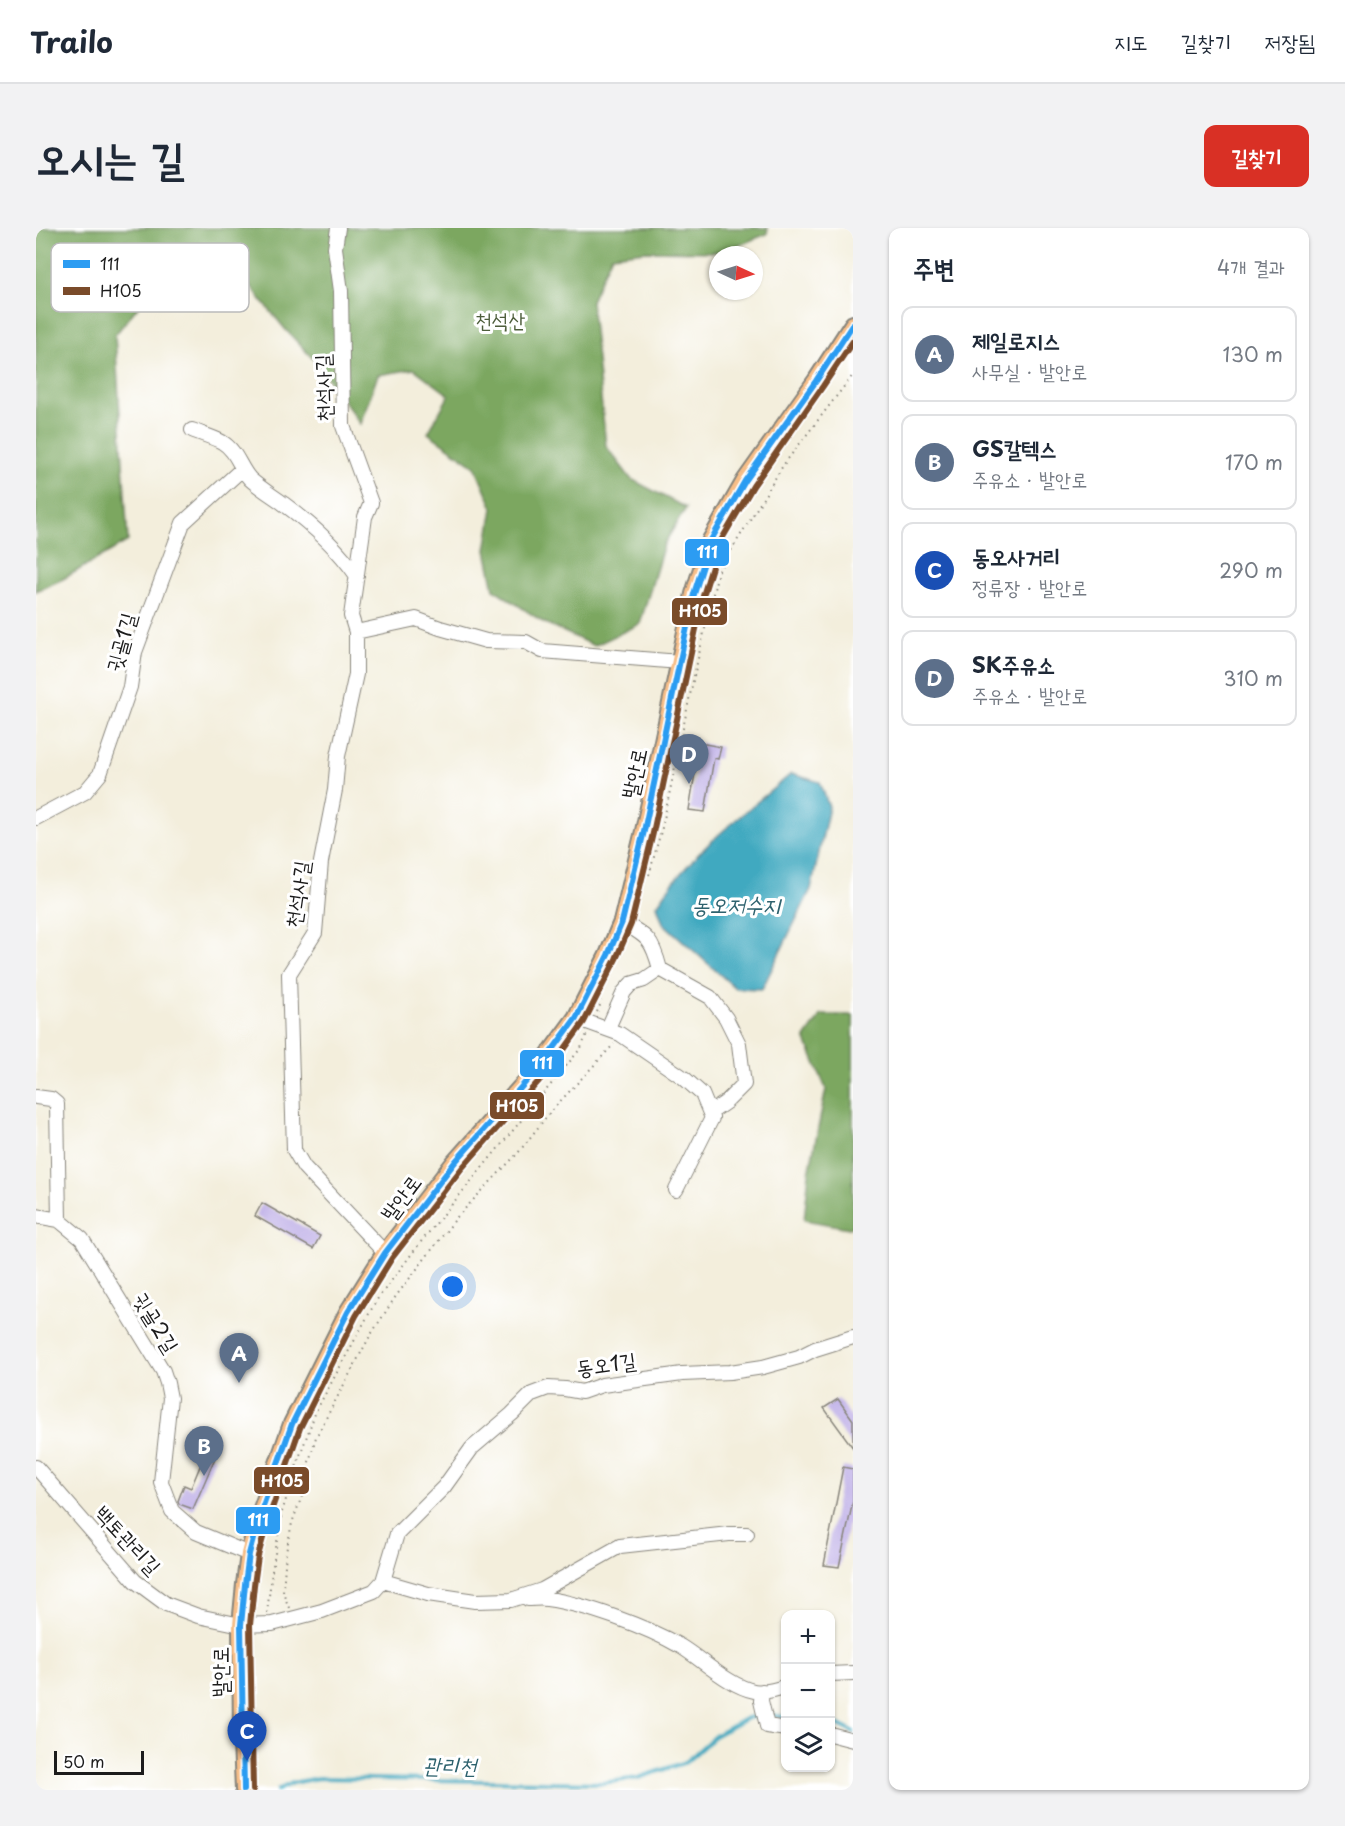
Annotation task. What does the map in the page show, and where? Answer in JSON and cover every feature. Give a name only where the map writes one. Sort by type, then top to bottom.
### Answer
[{"type":"main road","name":"발안로","points":[[243,1787],[241,1625],[249,1554],[259,1517],[292,1424],[348,1312],[385,1253],[454,1162],[546,1059],[584,1021],[622,921],[637,862],[694,594],[711,540],[745,482],[853,324]]},
{"type":"street","name":"천석사길","points":[[338,228],[335,248],[341,291],[343,426],[371,503],[365,517],[351,616],[356,632],[356,674],[338,756],[335,790],[321,862],[315,933],[289,974],[294,1150],[304,1167],[385,1253]]},
{"type":"street","points":[[192,430],[222,442],[235,453],[242,469],[252,480],[325,539],[346,560],[357,576]]},
{"type":"street","name":"귓골1길","points":[[36,818],[85,792],[100,774],[130,687],[135,652],[183,523],[242,469]]},
{"type":"street","points":[[356,632],[416,619],[486,641],[525,642],[542,651],[680,662]]},
{"type":"street","points":[[622,921],[644,935],[655,951],[660,969],[710,997],[726,1018],[739,1044],[744,1084],[726,1102],[710,1113]]},
{"type":"street","points":[[614,1031],[624,992],[631,984],[644,980],[660,969]]},
{"type":"street","points":[[584,1021],[614,1031],[684,1078],[702,1094],[711,1118],[676,1190]]},
{"type":"street","points":[[36,1097],[51,1099],[57,1104],[59,1220],[36,1216]]},
{"type":"street","name":"귓골2길","points":[[59,1220],[81,1239],[165,1377],[170,1398],[161,1482],[172,1511],[195,1532],[249,1554]]},
{"type":"street","name":"동오1길","points":[[383,1581],[397,1533],[444,1487],[472,1448],[532,1394],[548,1388],[582,1392],[602,1385],[682,1374],[730,1372],[763,1367],[799,1357],[815,1349],[853,1337]]},
{"type":"street","name":"백토관리길","points":[[36,1467],[135,1581],[166,1604],[198,1616],[241,1625]]},
{"type":"street","points":[[511,1600],[542,1590],[620,1546],[747,1534]]},
{"type":"street","points":[[241,1625],[266,1625],[322,1611],[374,1591],[383,1581],[428,1594],[475,1601],[545,1598],[589,1609],[635,1625],[679,1646],[740,1686],[756,1691],[773,1691],[781,1688]]},
{"type":"street","points":[[835,1674],[853,1673]]},
{"type":"street","points":[[762,1691],[767,1726],[781,1728]]},
{"type":"street","points":[[835,1735],[853,1740]]},
{"type":"path","points":[[649,876],[663,824],[718,572],[784,464],[853,375]]},
{"type":"path","points":[[266,1625],[282,1512],[321,1401],[376,1300],[420,1243],[581,1048],[584,1021],[602,1002]]},
{"type":"path","points":[[295,1618],[288,1608],[283,1592],[286,1552],[292,1523],[302,1496],[316,1437],[370,1336],[396,1296],[458,1217],[518,1153],[551,1111],[617,1041],[614,1031]]},
{"type":"green space","name":"천석산","points":[[36,228],[768,228],[767,234],[737,246],[709,246],[709,252],[645,251],[612,255],[591,301],[606,446],[631,479],[686,508],[664,544],[640,624],[594,646],[543,622],[494,589],[486,550],[493,508],[475,466],[428,433],[449,395],[414,369],[378,375],[360,424],[317,363],[249,285],[249,243],[51,243],[51,312],[134,312],[115,335],[128,541],[63,579],[36,591]]},
{"type":"green space","points":[[821,1015],[853,1015],[853,1227],[849,1228],[804,1220],[809,1173],[826,1089],[805,1038]]},
{"type":"water","name":"동오저수지","points":[[791,774],[820,782],[829,807],[811,889],[762,989],[735,988],[663,923],[657,905],[702,851],[736,819]]},
{"type":"building","points":[[700,743],[721,747],[718,759],[714,758],[705,812],[689,810]]},
{"type":"building","points":[[262,1203],[320,1236],[313,1249],[255,1216]]},
{"type":"building","points":[[838,1399],[853,1420],[853,1448],[824,1408]]},
{"type":"building","points":[[205,1454],[215,1458],[193,1509],[179,1504],[184,1485],[191,1488]]},
{"type":"building","points":[[843,1467],[853,1469],[853,1501],[839,1567],[824,1565]]},
{"type":"waterway","name":"관리천","points":[[768,1715],[781,1716]]},
{"type":"waterway","name":"관리천","points":[[278,1790],[292,1783],[318,1778],[602,1783],[638,1778],[686,1762],[716,1735],[747,1718],[761,1716]]},
{"type":"waterway","name":"관리천","points":[[835,1724],[853,1732]]},
{"type":"transit line","name":"111","points":[[244,1790],[241,1625],[245,1584],[249,1554],[259,1517],[292,1424],[348,1312],[385,1253],[455,1162],[546,1059],[576,1018],[622,922],[644,831],[694,594],[711,540],[745,481],[816,381],[853,324]]},
{"type":"transit line","name":"H105","points":[[253,1790],[250,1625],[254,1585],[258,1556],[268,1520],[300,1428],[356,1316],[392,1258],[462,1168],[553,1065],[584,1022],[631,924],[653,833],[703,596],[719,544],[753,486],[853,341]]},
{"type":"place","name":"SK주유소","points":[[689,784]]},
{"type":"place","name":"제일로지스","points":[[239,1383]]},
{"type":"place","name":"GS칼텍스","points":[[204,1476]]},
{"type":"place","name":"동오사거리","points":[[247,1761]]}]
